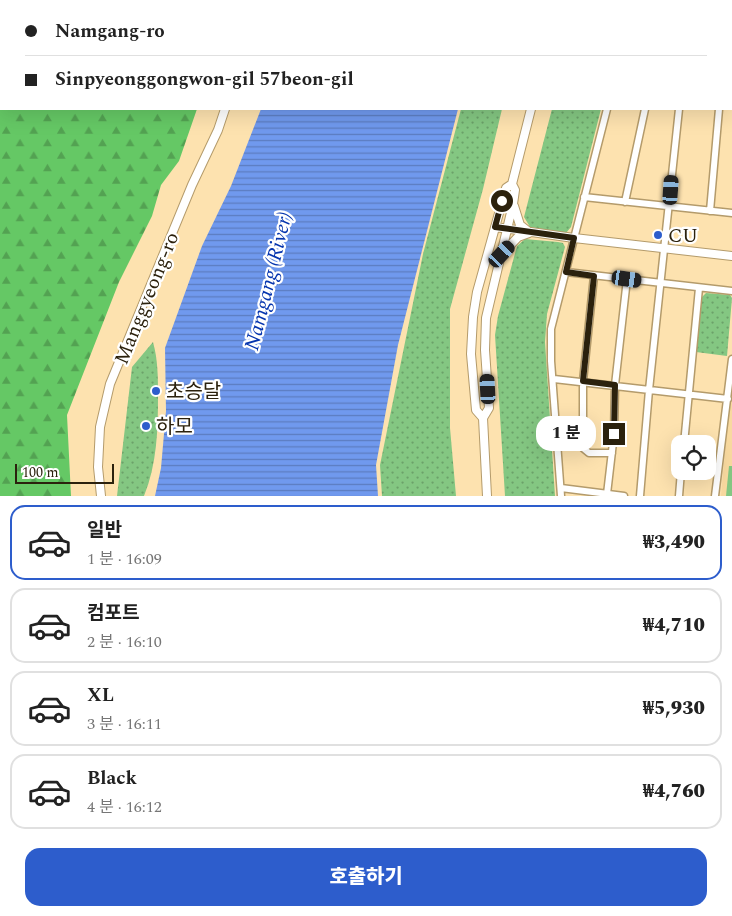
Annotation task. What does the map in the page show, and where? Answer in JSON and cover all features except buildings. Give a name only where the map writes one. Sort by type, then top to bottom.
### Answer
[{"type":"street","name":"Manggyeong-ro","points":[[101,496],[98,467],[100,427],[110,384],[192,185],[226,110]]},
{"type":"street","points":[[483,418],[476,410],[472,354],[473,318],[477,292],[506,188],[512,184],[532,110]]},
{"type":"street","points":[[561,496],[554,379],[551,361],[551,328],[607,110]]},
{"type":"street","points":[[625,202],[645,110]]},
{"type":"street","points":[[640,496],[646,445],[649,390],[679,110]]},
{"type":"street","points":[[710,211],[719,110]]},
{"type":"street","points":[[487,496],[483,418],[489,408],[485,350],[486,318],[513,204],[515,190],[512,184]]},
{"type":"street","points":[[584,197],[732,214]]},
{"type":"street","points":[[513,204],[520,224],[531,233]]},
{"type":"street","points":[[495,227],[531,233],[732,256]]},
{"type":"street","points":[[502,254],[518,237],[531,233]]},
{"type":"street","points":[[566,272],[732,291]]},
{"type":"street","points":[[594,276],[583,381],[583,448],[589,452],[612,453]]},
{"type":"street","points":[[607,494],[612,453],[615,385],[627,279]]},
{"type":"street","points":[[685,435],[699,288]]},
{"type":"street","points":[[715,496],[732,360]]},
{"type":"street","points":[[554,379],[728,399]]},
{"type":"street","points":[[679,496],[680,480]]},
{"type":"street","points":[[561,488],[624,496]]},
{"type":"shaded area","points":[[732,390],[732,496],[721,496],[726,441]]},
{"type":"green space","points":[[0,110],[197,110],[179,161],[161,185],[152,216],[119,282],[67,415],[71,496],[0,496]]},
{"type":"green space","points":[[461,110],[502,110],[483,189],[450,309],[450,428],[456,496],[382,496],[380,465],[423,254]]},
{"type":"green space","points":[[552,110],[601,110],[571,227],[566,233],[530,227],[524,217]]},
{"type":"green space","points":[[525,239],[563,243],[565,247],[547,314],[545,342],[555,496],[505,496],[495,335],[498,316],[517,246]]},
{"type":"green space","points":[[706,293],[730,295],[732,298],[727,356],[696,352],[702,297]]},
{"type":"green space","points":[[153,342],[156,355],[158,409],[156,447],[152,472],[144,496],[117,496],[132,367]]},
{"type":"green space","points":[[729,466],[732,466],[732,496],[726,496]]},
{"type":"water","name":"Namgang (River)","points":[[261,110],[458,110],[398,345],[376,465],[378,496],[155,496],[161,468],[166,411],[165,348],[202,246],[231,186]]},
{"type":"place","name":"CU","points":[[658,235]]},
{"type":"place","name":"초승달","points":[[156,391]]},
{"type":"place","name":"하모","points":[[146,426]]},
{"type":"route","points":[[502,201],[495,227],[574,238],[566,272],[594,276],[583,381],[615,385],[614,434]]}]
